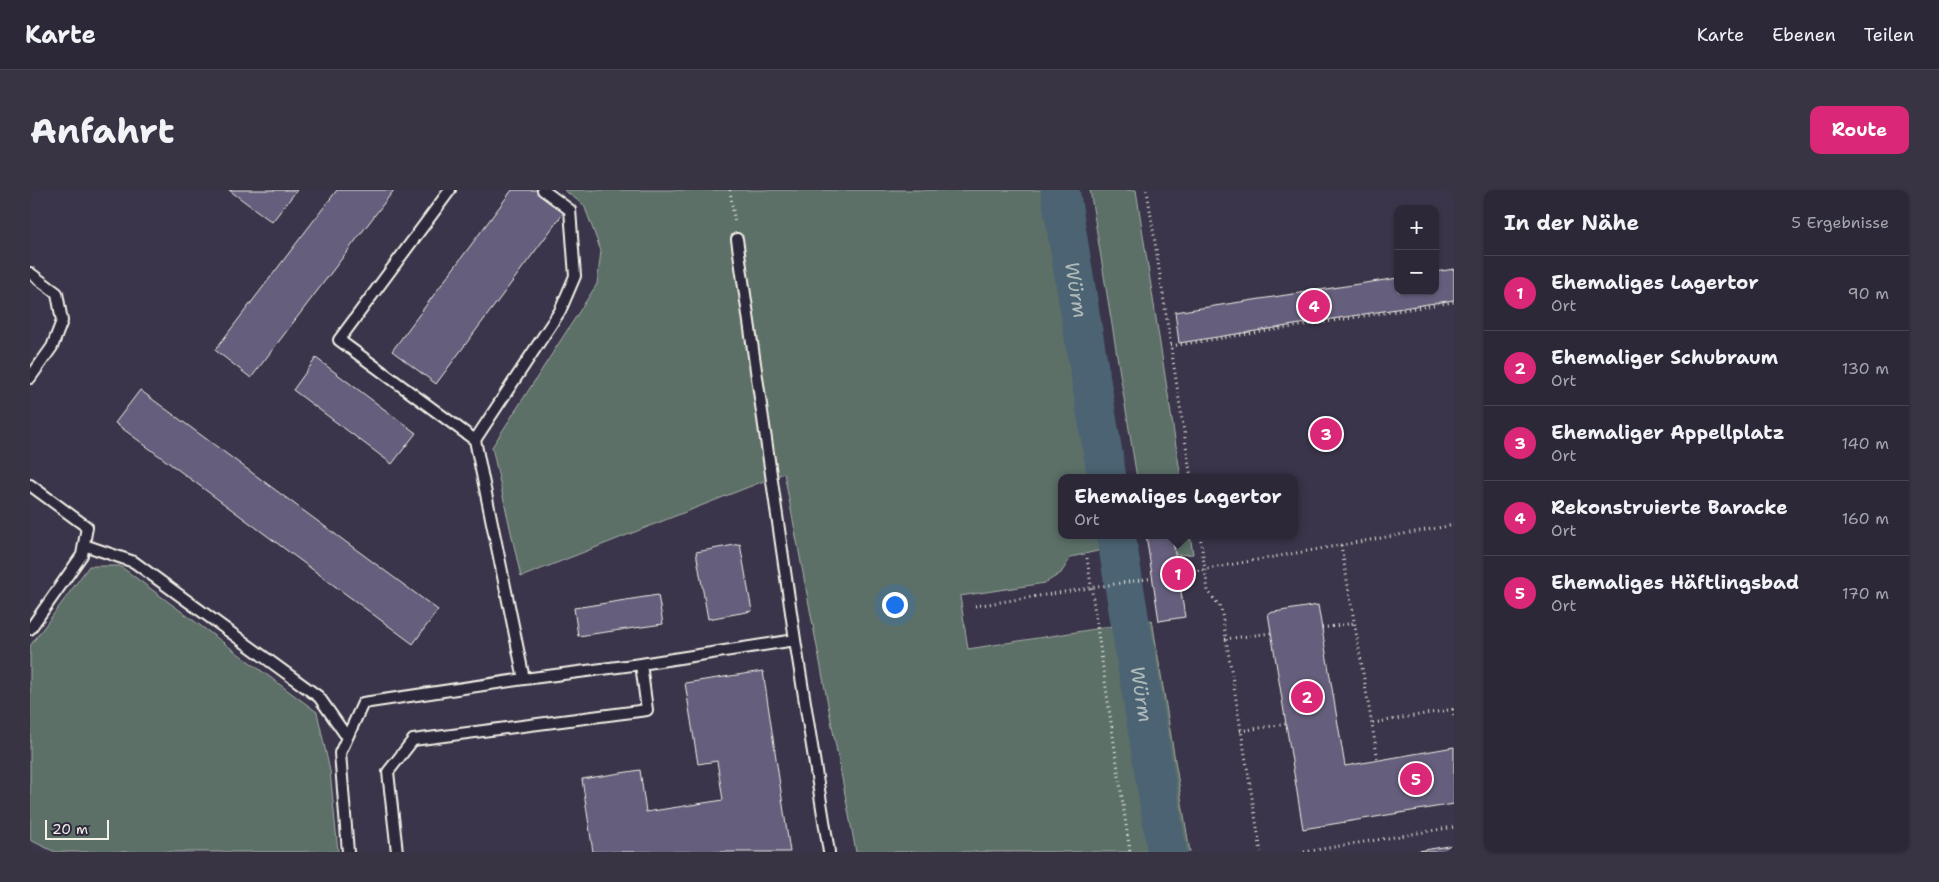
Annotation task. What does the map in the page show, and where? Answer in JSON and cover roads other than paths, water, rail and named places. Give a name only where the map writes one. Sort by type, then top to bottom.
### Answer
[{"type":"lane","points":[[450,190],[339,340],[475,440],[524,679]]},
{"type":"lane","points":[[475,440],[560,311],[575,276],[570,210],[543,190]]},
{"type":"lane","points":[[737,239],[795,640],[829,852]]},
{"type":"lane","points":[[30,273],[57,293],[62,321],[52,347],[30,378]]},
{"type":"lane","points":[[30,485],[87,527],[82,555],[30,628]]},
{"type":"lane","points":[[84,545],[134,562],[319,698],[347,737]]},
{"type":"lane","points":[[348,852],[340,753],[363,703],[641,664],[795,640]]},
{"type":"lane","points":[[398,852],[388,772],[413,740],[647,710],[641,664]]},
{"type":"waterway","name":"Würm","points":[[1060,190],[1106,474]]},
{"type":"waterway","name":"Würm","points":[[1117,539],[1167,852]]},
{"type":"place","name":"Rekonstruierte Baracke","points":[[1314,306]]},
{"type":"place","name":"Ehemaliger Appellplatz","points":[[1326,434]]},
{"type":"place","name":"Ehemaliges Lagertor","points":[[1178,574]]},
{"type":"place","name":"Ehemaliger Schubraum","points":[[1307,697]]},
{"type":"place","name":"Ehemaliges Häftlingsbad","points":[[1416,779]]}]
